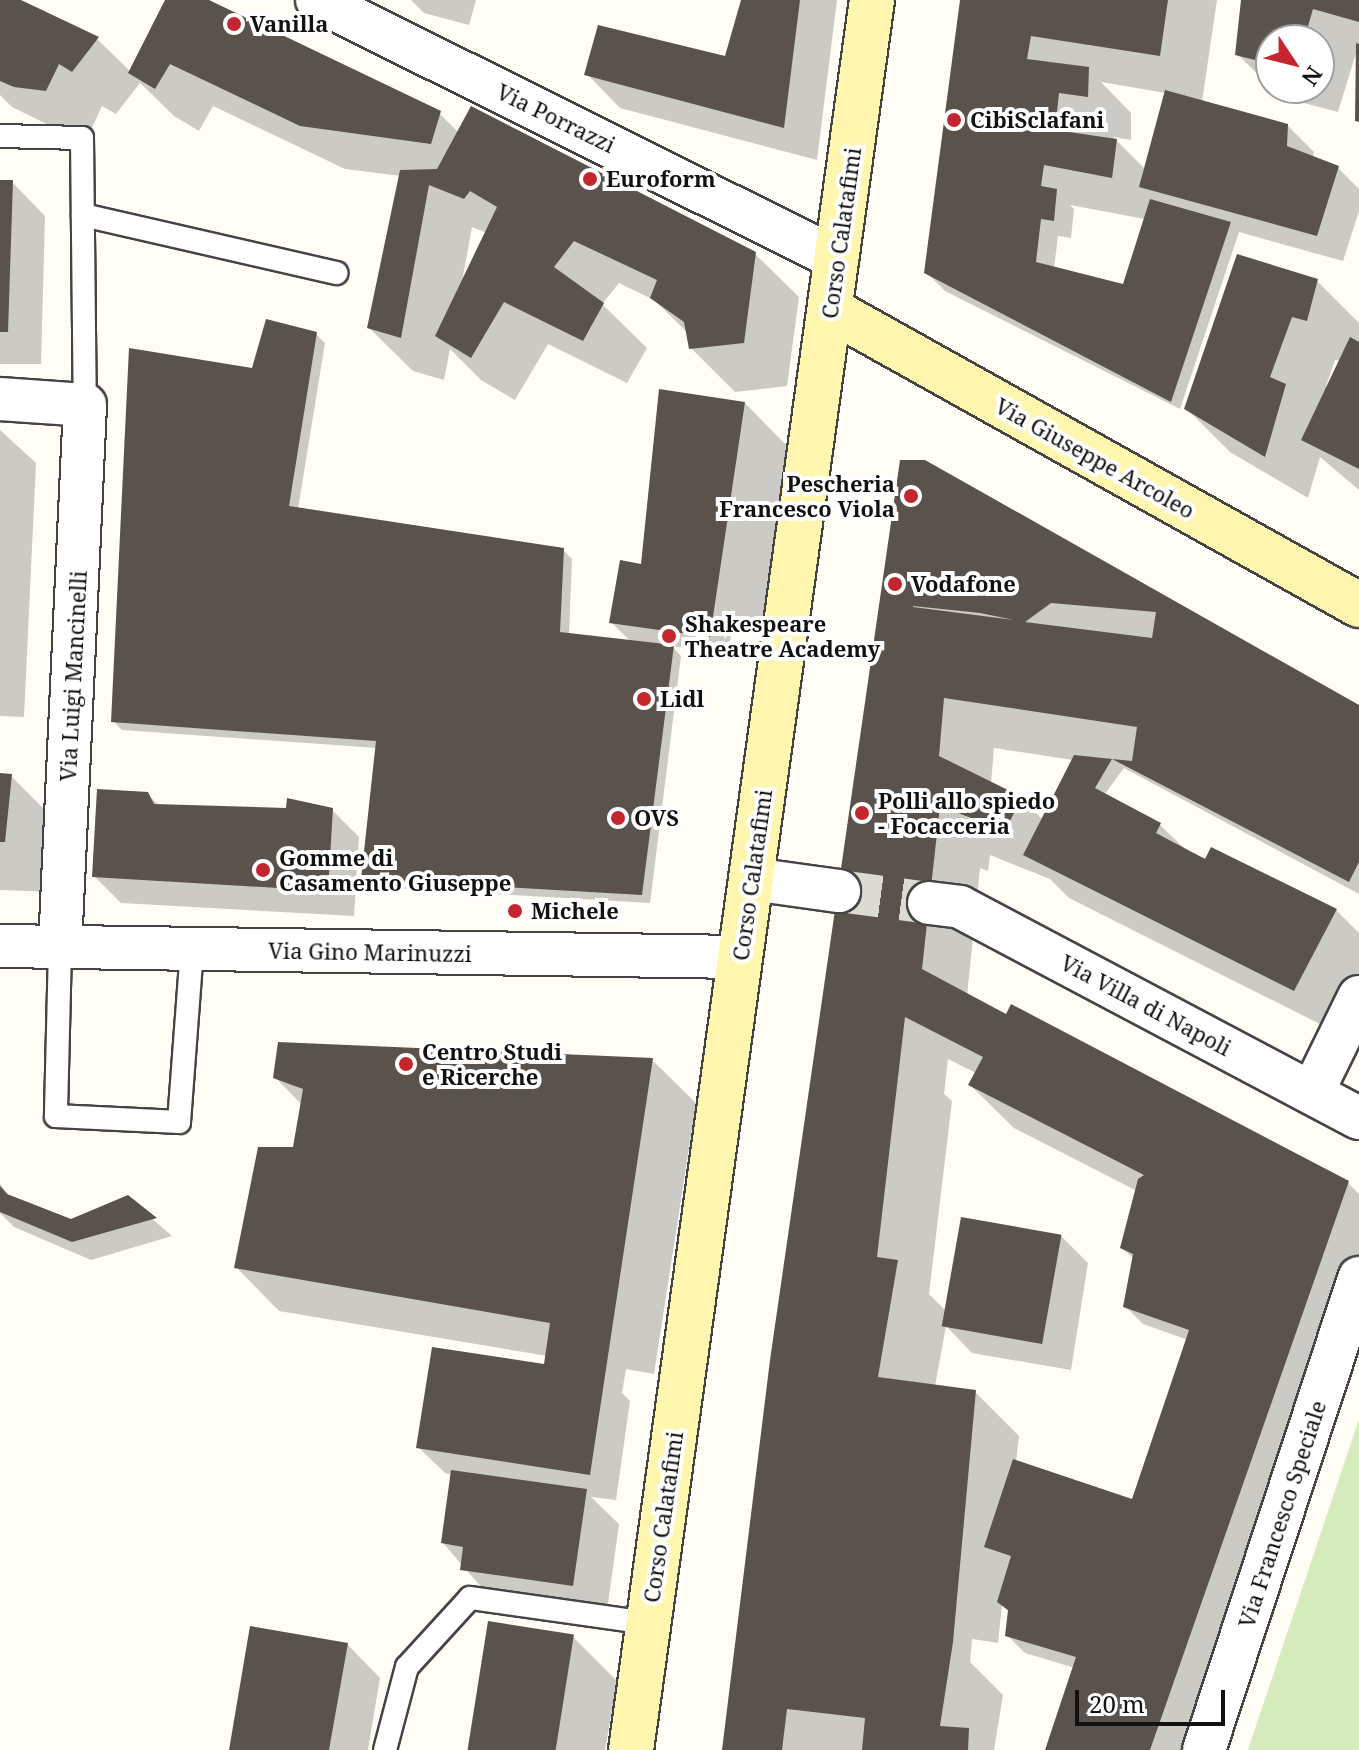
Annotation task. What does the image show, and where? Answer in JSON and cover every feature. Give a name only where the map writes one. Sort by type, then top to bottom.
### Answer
[{"type":"main road","name":"Corso Calatafimi","points":[[631,1750],[872,0]]},
{"type":"main road","name":"Via Giuseppe Arcoleo","points":[[831,310],[1359,605]]},
{"type":"street","name":"Via Porrazzi","points":[[317,0],[837,259]]},
{"type":"street","points":[[0,399],[85,405]]},
{"type":"street","name":"Via Luigi Mancinelli","points":[[60,948],[85,405]]},
{"type":"street","points":[[752,879],[839,891]]},
{"type":"street","name":"Via Villa di Napoli","points":[[929,903],[960,907],[1359,1118]]},
{"type":"street","name":"Via Gino Marinuzzi","points":[[0,946],[740,957]]},
{"type":"street","points":[[1312,1093],[1359,997]]},
{"type":"street","name":"Via Francesco Speciale","points":[[1204,1750],[1359,1278]]},
{"type":"lane","points":[[0,136],[82,138],[85,405]]},
{"type":"lane","points":[[83,215],[336,273]]},
{"type":"lane","points":[[60,948],[56,1116],[179,1122],[192,950]]},
{"type":"lane","points":[[385,1750],[407,1667],[470,1598],[648,1623]]},
{"type":"green space","points":[[1359,1419],[1359,1750],[1248,1750]]},
{"type":"building","points":[[0,0],[21,0],[99,37],[72,72],[59,64],[46,91],[14,87],[0,81]]},
{"type":"building","points":[[165,0],[209,0],[441,111],[431,144],[300,126],[170,64],[155,89],[128,73]]},
{"type":"building","points":[[741,0],[800,0],[784,128],[584,75],[598,25],[725,56]]},
{"type":"building","points":[[960,0],[1168,0],[1160,56],[1031,36],[1027,59],[1089,67],[1088,97],[1059,93],[1055,130],[1117,139],[1112,178],[1044,165],[1041,186],[1057,189],[1054,221],[1041,219],[1036,262],[1123,284],[1150,199],[1231,222],[1171,402],[924,273]]},
{"type":"building","points":[[1241,0],[1359,0],[1359,22],[1313,9],[1309,24],[1255,24],[1255,60],[1235,55]]},
{"type":"building","points":[[1356,43],[1359,44],[1359,122],[1355,121]]},
{"type":"building","points":[[1165,90],[1288,124],[1287,146],[1339,166],[1317,236],[1139,187]]},
{"type":"building","points":[[471,106],[756,252],[744,343],[689,349],[684,322],[650,298],[657,280],[574,241],[554,267],[604,303],[583,341],[504,302],[471,358],[435,336],[497,207],[470,191],[464,199],[429,185],[401,338],[367,328],[400,170],[437,169]]},
{"type":"building","points":[[0,180],[13,180],[8,332],[0,332]]},
{"type":"building","points":[[1237,254],[1318,279],[1307,321],[1292,317],[1270,377],[1286,384],[1265,457],[1184,409]]},
{"type":"building","points":[[266,319],[317,332],[289,506],[564,548],[560,632],[674,645],[642,895],[361,879],[376,741],[111,722],[129,348],[252,368]]},
{"type":"building","points":[[1350,337],[1359,342],[1359,469],[1301,440]]},
{"type":"building","points":[[659,389],[745,402],[710,637],[609,623],[620,560],[641,564]]},
{"type":"building","points":[[900,460],[925,460],[1359,705],[1359,862],[1349,882],[1112,759],[1132,761],[1137,727],[944,698],[939,756],[1022,797],[1005,831],[940,806],[922,969],[1006,1014],[1011,1004],[1349,1181],[1150,1750],[1045,1750],[1076,1657],[1005,1636],[1008,1610],[997,1602],[1011,1556],[984,1547],[1013,1459],[1132,1499],[1189,1330],[1123,1307],[1133,1254],[1120,1248],[1138,1179],[1144,1175],[968,1085],[983,1057],[905,1017],[877,1257],[898,1260],[878,1377],[976,1390],[953,1642],[940,1726],[969,1728],[968,1750],[862,1750],[865,1718],[787,1709],[782,1750],[722,1750],[770,1360]],"holes":[[[1051,603],[1156,612],[1152,638],[1025,622]],[[913,607],[980,613],[1014,620]]]},
{"type":"building","points":[[1074,755],[1112,759],[1095,788],[1161,823],[1156,833],[1205,859],[1211,847],[1337,909],[1294,991],[1023,855]]},
{"type":"building","points":[[0,773],[12,774],[5,842],[0,842]]},
{"type":"building","points":[[97,789],[148,792],[154,804],[286,808],[287,798],[333,808],[328,891],[92,877]]},
{"type":"building","points":[[278,1042],[653,1058],[590,1475],[416,1448],[432,1347],[544,1364],[550,1323],[234,1268],[258,1147],[293,1147],[303,1089],[273,1078]]},
{"type":"building","points":[[0,1186],[7,1194],[71,1219],[128,1195],[157,1218],[72,1242],[0,1212]]},
{"type":"building","points":[[961,1217],[1061,1235],[1042,1344],[942,1326]]},
{"type":"building","points":[[451,1470],[587,1489],[573,1586],[460,1570],[463,1547],[441,1543]]},
{"type":"building","points":[[488,1621],[574,1635],[556,1750],[468,1750]]},
{"type":"building","points":[[250,1626],[348,1643],[329,1750],[229,1750]]},
{"type":"tunnel","points":[[839,891],[929,903]]},
{"type":"place","name":"Vanilla","points":[[234,24]]},
{"type":"place","name":"CibiSclafani","points":[[954,120]]},
{"type":"place","name":"Euroform","points":[[590,179]]},
{"type":"place","name":"Pescheria Francesco Viola","points":[[911,496]]},
{"type":"place","name":"Vodafone","points":[[895,584]]},
{"type":"place","name":"Shakespeare Theatre Academy","points":[[669,636]]},
{"type":"place","name":"Lidl","points":[[644,699]]},
{"type":"place","name":"Polli allo spiedo - Focacceria","points":[[862,813]]},
{"type":"place","name":"OVS","points":[[618,818]]},
{"type":"place","name":"Gomme di Casamento Giuseppe","points":[[263,870]]},
{"type":"place","name":"Michele","points":[[515,911]]},
{"type":"place","name":"Centro Studi e Ricerche","points":[[406,1064]]}]
